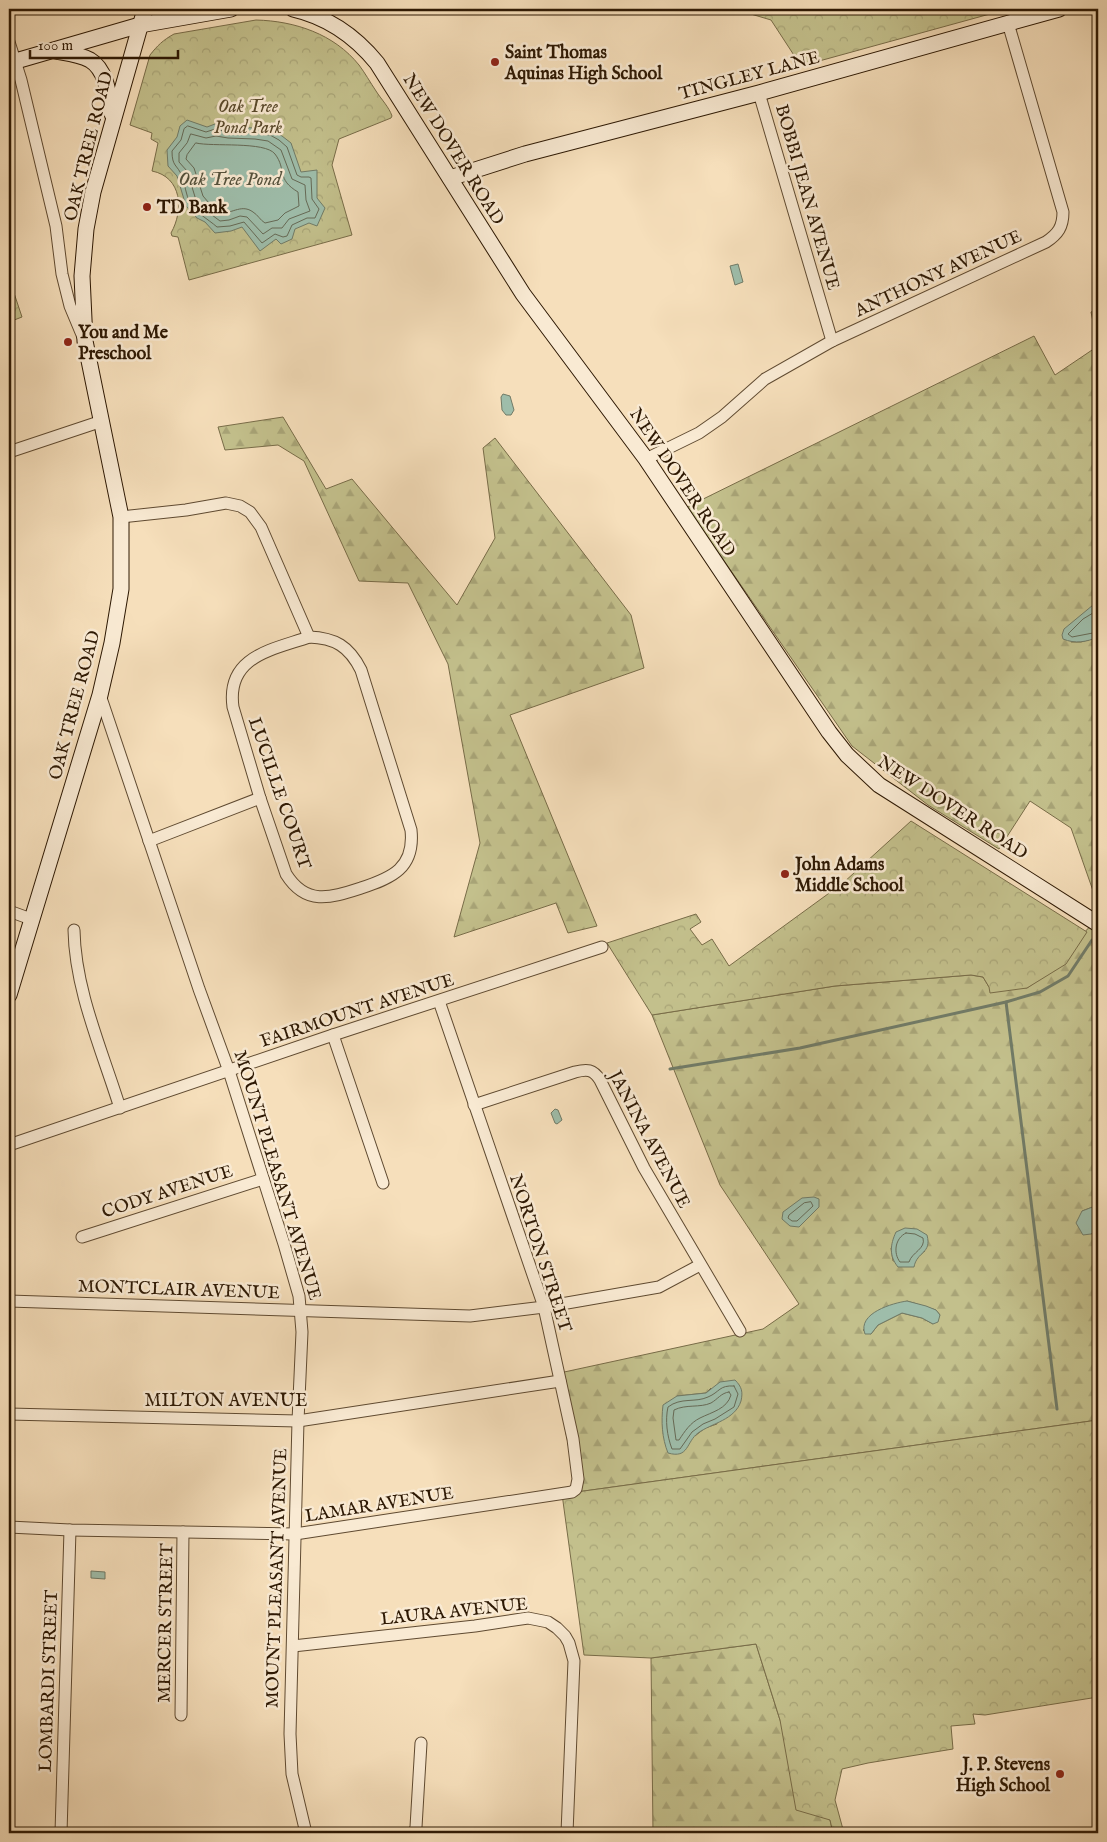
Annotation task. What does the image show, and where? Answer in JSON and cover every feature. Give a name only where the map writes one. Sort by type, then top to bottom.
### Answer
[{"type":"street","name":"OAK TREE ROAD","points":[[9,995],[100,695],[112,643],[121,589],[121,517],[85,341],[82,276],[86,229],[93,192],[145,9]]},
{"type":"street","points":[[12,62],[140,25],[231,9]]},
{"type":"street","name":"NEW DOVER ROAD","points":[[293,9],[330,23],[349,34],[368,51],[386,76],[523,294],[646,459],[824,725],[847,755],[879,785],[1098,924]]},
{"type":"street","name":"TINGLEY LANE","points":[[450,178],[525,154],[1059,9]]},
{"type":"street","name":"ANTHONY AVENUE","points":[[646,459],[699,433],[722,417],[765,379],[832,341],[1046,242],[1060,230],[1063,212],[1008,23]]},
{"type":"street","points":[[9,42],[12,62],[21,80],[56,226],[62,274],[70,306],[85,341]]},
{"type":"street","points":[[53,51],[79,56],[91,61],[96,66],[101,72],[107,90],[113,118]]},
{"type":"street","name":"BOBBI JEAN AVENUE","points":[[759,92],[832,341]]},
{"type":"street","points":[[9,452],[102,421]]},
{"type":"street","points":[[121,517],[186,510],[226,503],[240,506],[250,512],[261,527],[309,637]]},
{"type":"street","name":"LUCILLE COURT","points":[[309,637],[325,638],[340,644],[356,660],[361,670],[411,830],[411,849],[408,857],[397,872],[386,880],[331,897],[313,896],[305,893],[291,882],[286,874],[260,798],[233,707],[232,688],[235,678],[240,670],[254,657],[309,637]]},
{"type":"street","name":"MOUNT PLEASANT AVENUE","points":[[100,695],[229,1071],[284,1244],[302,1311],[290,1742],[292,1774],[306,1833]]},
{"type":"street","points":[[149,841],[260,798]]},
{"type":"street","points":[[9,911],[31,919]]},
{"type":"street","points":[[74,930],[79,980],[120,1108]]},
{"type":"street","name":"FAIRMOUNT AVENUE","points":[[9,1145],[602,947]]},
{"type":"street","name":"NORTON STREET","points":[[439,1001],[544,1307],[560,1381],[578,1479],[576,1488],[572,1492],[544,1496]]},
{"type":"street","points":[[334,1035],[383,1183]]},
{"type":"street","name":"JANINA AVENUE","points":[[474,1105],[575,1072],[588,1069],[593,1071],[600,1080],[644,1168],[740,1331]]},
{"type":"street","name":"CODY AVENUE","points":[[82,1237],[263,1178]]},
{"type":"street","name":"MONTCLAIR AVENUE","points":[[9,1301],[470,1316],[544,1307],[659,1287],[700,1265]]},
{"type":"street","name":"MILTON AVENUE","points":[[9,1414],[298,1421],[560,1381]]},
{"type":"street","name":"LAMAR AVENUE","points":[[9,1527],[70,1530],[295,1534],[544,1496]]},
{"type":"street","name":"LOMBARDI STREET","points":[[60,1833],[70,1530]]},
{"type":"street","name":"MERCER STREET","points":[[181,1715],[183,1532]]},
{"type":"street","name":"LAURA AVENUE","points":[[293,1646],[475,1626],[528,1618],[548,1622],[565,1636],[574,1661],[567,1833]]},
{"type":"street","points":[[414,1833],[416,1827],[421,1743]]},
{"type":"green space","points":[[734,9],[1008,9],[801,66],[771,20]]},
{"type":"green space","name":"Oak Tree Pond Park","points":[[256,20],[285,23],[313,31],[338,45],[359,65],[392,116],[339,139],[332,165],[352,235],[189,280],[178,237],[172,236],[171,233],[178,214],[179,205],[175,187],[162,174],[152,171],[158,143],[151,139],[152,133],[130,125],[150,55],[163,41],[174,34]]},
{"type":"green space","points":[[9,278],[22,317],[9,322]]},
{"type":"green space","points":[[1098,309],[1098,346],[1091,312]]},
{"type":"green space","points":[[1034,336],[1055,375],[1098,346],[1098,605],[1093,605],[1071,642],[1081,642],[1098,637],[1098,905],[1071,828],[1030,801],[999,849],[928,805],[852,746],[687,507]]},
{"type":"green space","points":[[283,417],[326,489],[352,479],[457,605],[495,538],[483,448],[495,438],[631,615],[644,668],[510,715],[597,926],[568,933],[556,903],[454,937],[480,843],[448,664],[408,583],[359,581],[304,461],[278,445],[225,450],[218,427]]},
{"type":"green space","points":[[911,821],[1087,932],[1066,964],[1027,988],[990,993],[983,977],[971,975],[835,986],[652,1015],[607,943],[696,914],[701,922],[690,929],[702,945],[712,939],[729,966],[843,883]]},
{"type":"green space","points":[[1098,918],[1098,1205],[1082,1211],[1091,1234],[1098,1230],[1098,1420],[577,1492],[555,1374],[763,1329],[799,1304],[720,1185],[652,1015],[835,986],[971,975],[983,977],[989,987],[1027,988],[1040,979]],"holes":[[[891,1248],[925,1251],[915,1259],[893,1261]],[[907,1301],[936,1310],[940,1315],[933,1324],[922,1318],[902,1313],[878,1325],[871,1334],[863,1330]],[[711,1388],[717,1424],[705,1428],[695,1436],[677,1396],[706,1393]]]},
{"type":"green space","points":[[1098,1420],[1098,1697],[985,1715],[973,1714],[975,1724],[951,1726],[953,1749],[842,1769],[835,1800],[844,1833],[833,1833],[830,1820],[796,1810],[780,1720],[756,1644],[651,1658],[584,1655],[562,1494]]},
{"type":"green space","points":[[756,1644],[780,1720],[830,1820],[833,1833],[653,1833],[651,1658]]},
{"type":"water","name":"Oak Tree Pond","points":[[187,120],[207,127],[215,124],[228,127],[271,130],[291,143],[301,172],[317,170],[317,198],[325,208],[317,226],[309,223],[295,229],[292,239],[281,244],[276,239],[260,251],[242,227],[231,231],[215,233],[186,206],[177,176],[168,166],[167,150],[177,137],[180,126]]},
{"type":"water","points":[[738,264],[743,282],[735,285],[730,266]]},
{"type":"water","points":[[503,394],[510,396],[514,410],[511,415],[506,415],[502,410],[501,397]]},
{"type":"water","points":[[1093,605],[1098,605],[1098,637],[1081,642],[1063,639],[1064,629]]},
{"type":"water","points":[[555,1109],[558,1110],[562,1120],[557,1124],[551,1113]]},
{"type":"water","points":[[814,1197],[819,1199],[819,1207],[799,1227],[790,1226],[782,1219],[783,1212],[802,1198]]},
{"type":"water","points":[[1098,1205],[1098,1230],[1091,1234],[1083,1235],[1076,1223],[1082,1211]]},
{"type":"water","points":[[905,1228],[917,1229],[927,1235],[928,1246],[918,1258],[914,1267],[898,1267],[892,1255],[892,1246],[896,1232]]},
{"type":"water","points":[[907,1301],[936,1310],[940,1315],[938,1322],[933,1324],[922,1318],[902,1313],[878,1325],[871,1334],[865,1334],[866,1320],[871,1315],[885,1307]]},
{"type":"water","points":[[735,1380],[741,1387],[742,1395],[741,1401],[734,1413],[698,1433],[684,1452],[680,1454],[668,1453],[662,1430],[663,1405],[677,1396],[706,1393],[720,1382]]},
{"type":"water","points":[[91,1571],[105,1572],[105,1579],[91,1578]]},
{"type":"waterway","points":[[670,1069],[800,1048],[1006,1002],[1040,992],[1068,976],[1092,940]]},
{"type":"waterway","points":[[1006,1002],[1057,1409]]},
{"type":"place","name":"Saint Thomas Aquinas High School","points":[[495,62]]},
{"type":"place","name":"TD Bank","points":[[147,207]]},
{"type":"place","name":"You and Me Preschool","points":[[68,342]]},
{"type":"place","name":"John Adams Middle School","points":[[785,874]]},
{"type":"place","name":"J. P. Stevens High School","points":[[1060,1774]]}]
